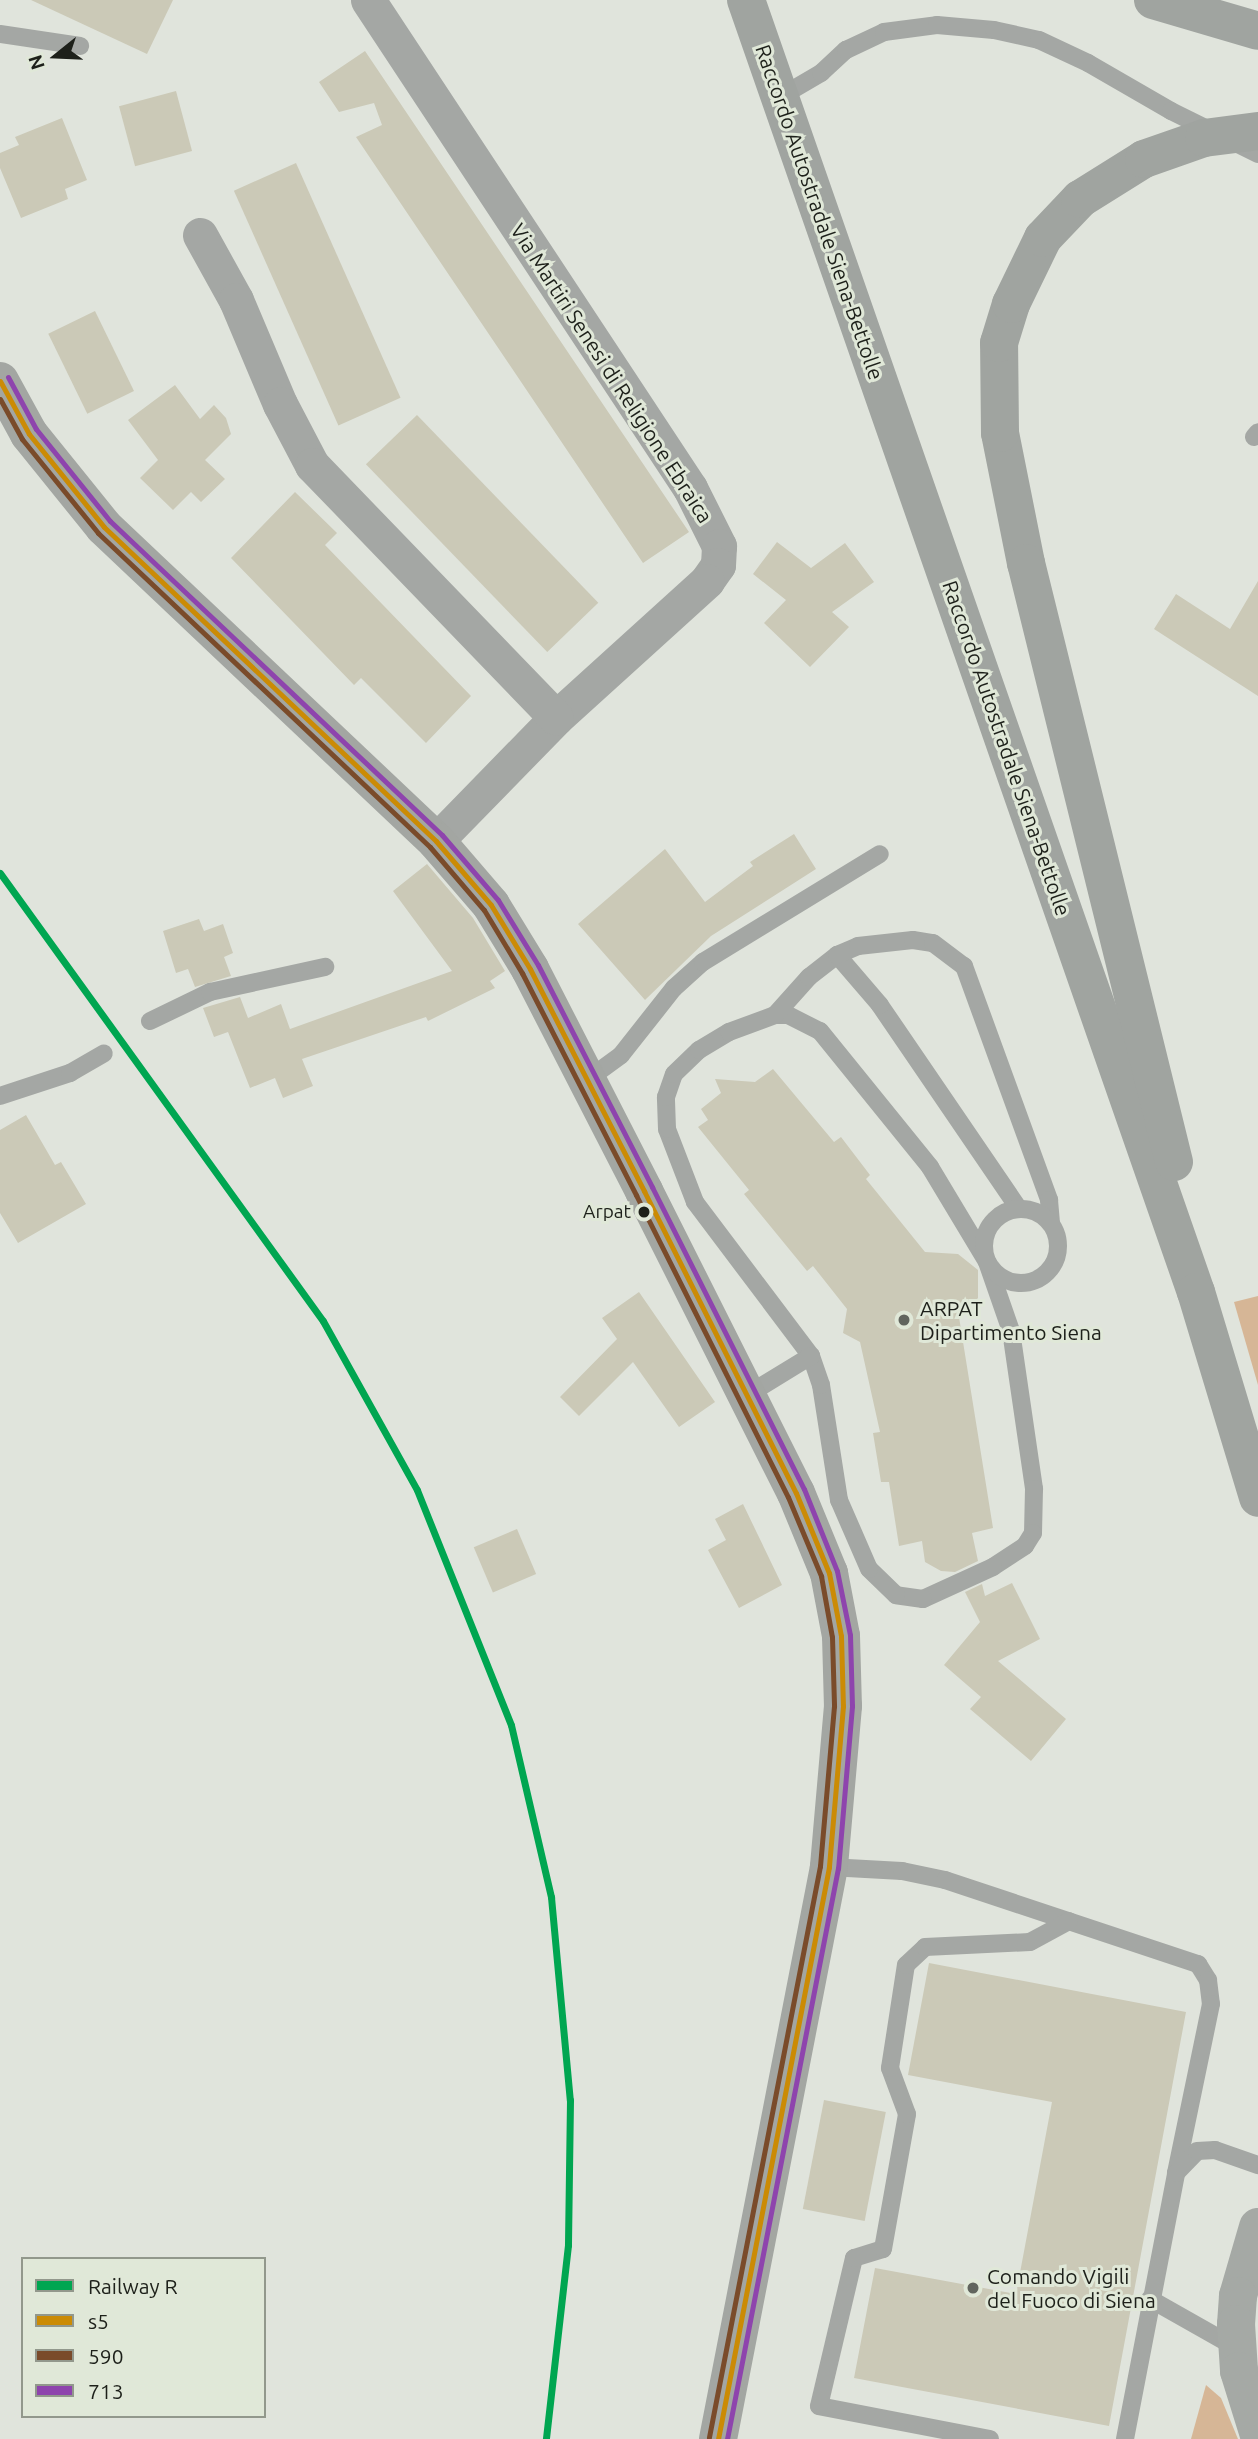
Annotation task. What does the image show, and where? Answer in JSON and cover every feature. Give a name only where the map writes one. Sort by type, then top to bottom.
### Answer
[{"type":"highway","points":[[720,0],[772,145],[830,239]]},
{"type":"highway","name":"Raccordo Autostradale Siena-Bettolle","points":[[746,0],[1196,1292],[1258,1498]]},
{"type":"highway","points":[[1153,0],[1258,31]]},
{"type":"highway","points":[[1196,1292],[1183,1197],[1026,563],[1000,433],[999,343],[1011,304],[1043,238],[1080,199],[1144,159],[1204,138],[1258,131]]},
{"type":"main road","points":[[1258,2227],[1238,2296],[1236,2347],[1244,2396],[1258,2432]]},
{"type":"street","name":"Via Martiri Senesi di Religione Ebraica","points":[[368,0],[690,488],[719,546],[718,565],[707,581],[556,718],[436,841]]},
{"type":"street","points":[[200,235],[236,300],[280,404],[312,465],[556,718]]},
{"type":"street","points":[[0,381],[29,434],[104,527],[436,841],[496,914],[587,1080],[815,1535],[835,1599],[843,1706],[829,1867],[718,2439]]},
{"type":"lane","points":[[780,97],[821,73],[846,50],[884,32],[937,25],[994,30],[1039,40],[1088,62],[1171,111],[1258,154]]},
{"type":"lane","points":[[0,34],[80,46]]},
{"type":"lane","points":[[587,1080],[621,1055],[674,988],[703,962],[880,854]]},
{"type":"lane","points":[[775,1015],[809,977],[837,955],[858,946],[913,940],[933,943],[964,966],[1049,1199],[1051,1223],[1058,1246],[1056,1258],[1040,1277],[1017,1283],[995,1272],[988,1262],[930,1167],[820,1031],[789,1015],[775,1015],[729,1032],[699,1050],[674,1074],[666,1097],[667,1129],[695,1202],[811,1356],[821,1385],[839,1500],[856,1545],[883,1587],[908,1600],[923,1598],[993,1567],[1025,1546],[1036,1515],[1011,1331],[988,1262],[985,1238],[989,1226],[997,1217],[1019,1209],[1031,1210],[1051,1223]]},
{"type":"lane","points":[[837,955],[880,1004],[1019,1209]]},
{"type":"lane","points":[[150,1021],[210,992],[325,967]]},
{"type":"lane","points":[[0,1096],[70,1073],[104,1053]]},
{"type":"lane","points":[[747,1395],[811,1356]]},
{"type":"lane","points":[[829,1867],[902,1871],[945,1880],[1186,1957],[1198,1964],[1208,1980],[1210,2004],[1150,2299],[1125,2439]]},
{"type":"lane","points":[[990,2439],[819,2406],[854,2258],[883,2249],[907,2115],[890,2068],[906,1965],[925,1947],[1030,1942],[1069,1921]]},
{"type":"lane","points":[[1176,2173],[1197,2151],[1214,2150],[1258,2165]]},
{"type":"lane","points":[[1150,2299],[1236,2347]]},
{"type":"shaded area","points":[[1258,1296],[1258,1385],[1234,1302]]},
{"type":"shaded area","points":[[1206,2385],[1221,2398],[1238,2439],[1191,2439]]},
{"type":"building","points":[[31,0],[173,0],[147,54]]},
{"type":"building","points":[[365,51],[689,532],[643,563],[356,137],[382,125],[374,103],[339,112],[319,82]]},
{"type":"building","points":[[176,91],[192,151],[135,166],[119,106]]},
{"type":"building","points":[[62,118],[87,180],[65,189],[68,199],[21,218],[0,168],[0,153],[19,145],[15,137]]},
{"type":"building","points":[[296,163],[401,398],[338,425],[234,191]]},
{"type":"building","points":[[95,311],[134,391],[87,414],[48,334]]},
{"type":"building","points":[[175,385],[200,419],[214,405],[226,418],[231,434],[205,460],[225,479],[201,502],[191,492],[173,510],[140,478],[158,460],[128,420]]},
{"type":"building","points":[[417,415],[598,603],[547,652],[366,464]]},
{"type":"building","points":[[295,492],[337,533],[325,545],[471,696],[426,743],[361,678],[354,685],[231,558]]},
{"type":"building","points":[[777,542],[811,568],[845,543],[874,582],[832,612],[849,627],[810,667],[764,623],[786,600],[753,574]]},
{"type":"building","points":[[1258,581],[1258,696],[1154,629],[1176,594],[1230,629]]},
{"type":"building","points":[[794,834],[816,869],[711,936],[645,1000],[578,924],[665,849],[705,902],[753,866],[750,862]]},
{"type":"building","points":[[427,864],[473,918],[505,971],[490,981],[495,988],[428,1021],[426,1017],[302,1059],[313,1086],[283,1098],[275,1078],[250,1088],[228,1032],[214,1037],[203,1008],[240,997],[248,1018],[281,1004],[290,1029],[452,971],[393,891]]},
{"type":"building","points":[[199,919],[204,931],[223,924],[233,953],[224,957],[231,976],[195,987],[188,969],[176,973],[163,931]]},
{"type":"building","name":"ARPAT Dipartimento Siena","points":[[773,1069],[834,1142],[841,1137],[870,1175],[866,1179],[925,1252],[958,1254],[978,1270],[978,1298],[959,1317],[993,1528],[972,1533],[978,1561],[955,1572],[941,1571],[925,1562],[922,1541],[899,1546],[889,1482],[881,1482],[873,1433],[880,1432],[860,1342],[843,1333],[847,1309],[813,1266],[807,1271],[744,1194],[749,1190],[698,1127],[708,1120],[701,1109],[721,1093],[715,1079],[755,1082]]},
{"type":"building","points":[[26,1115],[55,1165],[61,1162],[86,1204],[18,1243],[0,1213],[0,1130]]},
{"type":"building","points":[[639,1292],[715,1402],[679,1427],[633,1362],[579,1416],[560,1397],[617,1339],[602,1318]]},
{"type":"building","points":[[743,1504],[782,1585],[739,1608],[708,1550],[726,1540],[715,1519]]},
{"type":"building","points":[[517,1529],[536,1574],[493,1592],[474,1547]]},
{"type":"building","points":[[1012,1583],[1040,1639],[998,1661],[1066,1719],[1031,1761],[970,1709],[981,1697],[944,1665],[980,1622],[965,1592],[982,1584],[985,1596]]},
{"type":"building","points":[[929,1963],[1186,2012],[1109,2426],[854,2378],[875,2268],[1016,2294],[1052,2102],[908,2075]]},
{"type":"building","points":[[824,2100],[886,2112],[865,2221],[803,2209]]},
{"type":"rail line","name":"R","points":[[0,873],[323,1321],[417,1490],[511,1725],[551,1897],[570,2100],[568,2245],[546,2439]]},
{"type":"transit line","name":"713","points":[[8,377],[36,429],[110,521],[442,835],[498,900],[538,965],[652,1187],[804,1489],[837,1571],[850,1635],[852,1706],[838,1868],[727,2439]]},
{"type":"transit line","name":"s5","points":[[0,381],[29,434],[104,527],[436,841],[491,905],[530,969],[644,1191],[796,1493],[829,1573],[841,1636],[843,1706],[829,1867],[718,2439]]},
{"type":"transit line","name":"590","points":[[0,399],[22,439],[98,533],[430,847],[484,910],[522,973],[636,1195],[788,1497],[821,1576],[832,1637],[834,1706],[820,1866],[709,2437]]},
{"type":"place","name":"Arpat","points":[[644,1212]]},
{"type":"place","name":"ARPAT Dipartimento Siena","points":[[904,1320]]},
{"type":"place","name":"Comando Vigili del Fuoco di Siena","points":[[973,2288]]}]
